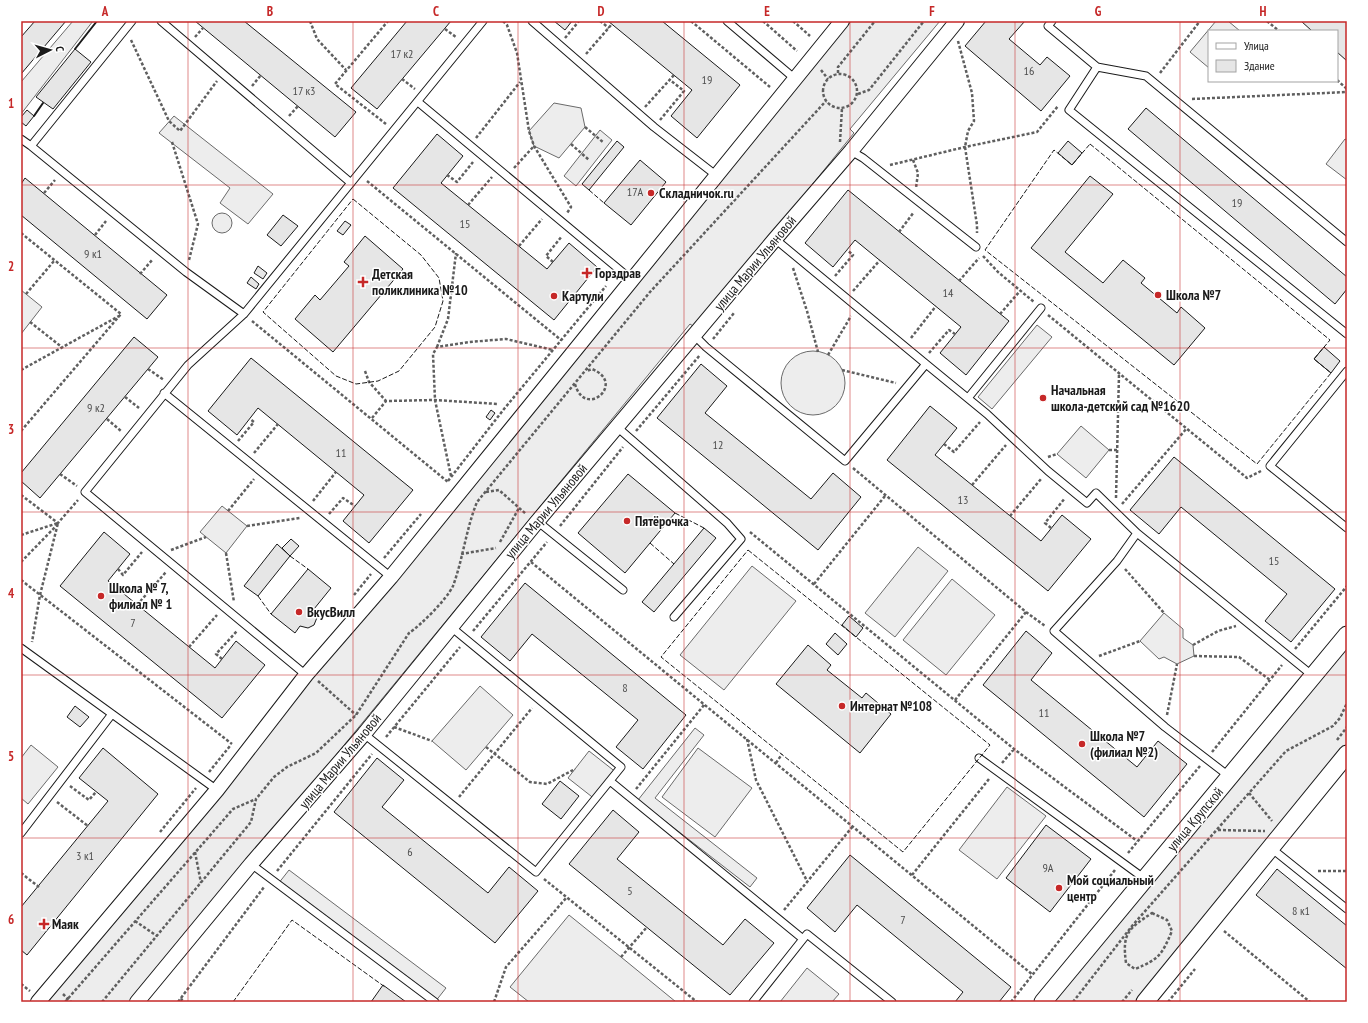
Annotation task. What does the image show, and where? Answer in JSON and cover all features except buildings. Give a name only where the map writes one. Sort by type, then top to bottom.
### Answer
[{"type":"street","points":[[32,997],[216,790],[310,677],[633,281],[794,78],[842,21]]},
{"type":"street","name":"улица Марии Ульяновой","points":[[137,1002],[251,864],[364,734],[451,627],[533,518],[617,427],[695,336],[774,239],[851,151],[957,21]]},
{"type":"street","name":"улица Крупской","points":[[1043,1002],[1347,635]]},
{"type":"street","points":[[1145,1002],[1347,754]]},
{"type":"lane","points":[[31,146],[132,21]]},
{"type":"lane","points":[[161,21],[351,183]]},
{"type":"lane","points":[[310,677],[85,492],[148,415],[171,384],[188,365],[244,314],[483,21]]},
{"type":"lane","points":[[532,21],[640,113],[654,127],[717,176]]},
{"type":"lane","points":[[727,21],[794,78]]},
{"type":"lane","points":[[1052,21],[1048,26],[1097,67],[1146,76],[1347,242]]},
{"type":"lane","points":[[1097,67],[1069,110],[1347,334]]},
{"type":"lane","points":[[418,102],[633,281]]},
{"type":"lane","points":[[21,139],[186,272],[244,314]]},
{"type":"lane","points":[[851,151],[863,158],[976,248]]},
{"type":"lane","points":[[774,239],[987,414],[1048,471],[1087,503],[1096,493],[1137,533],[1313,676]]},
{"type":"lane","points":[[968,398],[1041,308]]},
{"type":"lane","points":[[695,336],[706,347],[845,461],[908,386],[924,362]]},
{"type":"lane","points":[[1347,371],[1270,466],[1347,528]]},
{"type":"lane","points":[[164,394],[391,577]]},
{"type":"lane","points":[[617,427],[727,523],[741,538],[674,617]]},
{"type":"lane","points":[[533,518],[623,590]]},
{"type":"lane","points":[[1137,533],[1117,561],[1054,631],[1086,661],[1165,727],[1230,777]]},
{"type":"lane","points":[[364,734],[536,872],[622,767],[451,627]]},
{"type":"lane","points":[[21,648],[216,790]]},
{"type":"lane","points":[[21,833],[112,714]]},
{"type":"lane","points":[[979,758],[1145,879]]},
{"type":"lane","points":[[610,781],[803,939]]},
{"type":"lane","points":[[1271,848],[1347,909]]},
{"type":"lane","points":[[251,864],[435,1002]]},
{"type":"lane","points":[[752,1002],[807,934],[892,1002]]},
{"type":"path","points":[[310,21],[316,39],[346,70]]},
{"type":"path","points":[[388,21],[335,84],[394,130]]},
{"type":"path","points":[[503,21],[507,25],[517,53],[520,82],[529,131],[534,146],[571,207],[562,222]]},
{"type":"path","points":[[560,44],[579,21]]},
{"type":"path","points":[[600,21],[609,28]]},
{"type":"path","points":[[691,21],[770,87]]},
{"type":"path","points":[[763,21],[796,51]]},
{"type":"path","points":[[793,21],[810,36]]},
{"type":"path","points":[[838,74],[838,67],[875,21]]},
{"type":"path","points":[[858,94],[856,83],[853,79],[844,74],[838,74],[828,79],[823,90],[826,101],[830,105],[842,108],[852,104],[858,94],[869,90],[924,21]]},
{"type":"path","points":[[1154,82],[1200,21]]},
{"type":"path","points":[[1267,21],[1277,30]]},
{"type":"path","points":[[579,62],[612,24]]},
{"type":"path","points":[[126,29],[169,121],[180,132],[223,74]]},
{"type":"path","points":[[806,41],[814,31]]},
{"type":"path","points":[[953,43],[957,38],[972,93],[974,121],[968,131],[965,147],[977,225],[976,248],[998,272],[1119,374],[1247,478],[1270,466]]},
{"type":"path","points":[[765,93],[801,46]]},
{"type":"path","points":[[818,67],[828,79]]},
{"type":"path","points":[[640,113],[674,75]]},
{"type":"path","points":[[402,79],[423,95]]},
{"type":"path","points":[[654,127],[684,91],[670,80]]},
{"type":"path","points":[[1338,81],[1347,89]]},
{"type":"path","points":[[470,145],[520,82]]},
{"type":"path","points":[[1175,100],[1347,92]]},
{"type":"path","points":[[876,169],[965,147],[1037,132],[1063,100],[1073,104]]},
{"type":"path","points":[[65,1002],[233,808],[256,799],[274,777],[287,767],[316,753],[356,715],[409,633],[422,624],[452,587],[468,524],[477,502],[650,292],[826,101]]},
{"type":"path","points":[[840,142],[842,108]]},
{"type":"path","points":[[585,127],[604,143]]},
{"type":"path","points":[[172,142],[198,224],[186,272]]},
{"type":"path","points":[[571,144],[589,160]]},
{"type":"path","points":[[507,176],[534,146]]},
{"type":"path","points":[[447,175],[457,182],[480,153]]},
{"type":"path","points":[[910,196],[918,185],[918,173],[913,160]]},
{"type":"path","points":[[468,205],[499,169]]},
{"type":"path","points":[[44,193],[62,171]]},
{"type":"path","points":[[359,174],[561,340]]},
{"type":"path","points":[[899,232],[920,204]]},
{"type":"path","points":[[519,246],[549,211]]},
{"type":"path","points":[[95,235],[112,212]]},
{"type":"path","points":[[553,262],[546,256],[569,228]]},
{"type":"path","points":[[21,233],[121,314]]},
{"type":"path","points":[[786,249],[808,310],[818,352]]},
{"type":"path","points":[[829,284],[853,255],[847,250]]},
{"type":"path","points":[[140,274],[160,251]]},
{"type":"path","points":[[451,476],[435,400],[433,354],[448,319],[456,253]]},
{"type":"path","points":[[960,281],[982,254]]},
{"type":"path","points":[[846,299],[880,260]]},
{"type":"path","points":[[26,294],[54,261]]},
{"type":"path","points":[[443,488],[451,476],[561,340],[620,270]]},
{"type":"path","points":[[1000,314],[1020,290]]},
{"type":"path","points":[[905,346],[936,306]]},
{"type":"path","points":[[828,355],[856,307]]},
{"type":"path","points":[[178,1002],[270,879],[736,310]]},
{"type":"path","points":[[21,370],[63,348],[121,314]]},
{"type":"path","points":[[21,431],[121,314]]},
{"type":"path","points":[[244,314],[448,482]]},
{"type":"path","points":[[30,322],[63,348]]},
{"type":"path","points":[[924,362],[949,330],[955,334]]},
{"type":"path","points":[[437,347],[469,342],[506,339],[553,350]]},
{"type":"path","points":[[148,369],[171,384]]},
{"type":"path","points":[[575,384],[577,392],[584,398],[593,400],[601,396],[606,388],[605,379],[600,372],[592,369],[585,372]]},
{"type":"path","points":[[842,370],[908,386]]},
{"type":"path","points":[[365,371],[369,382],[386,401],[435,400],[498,404]]},
{"type":"path","points":[[1115,512],[1118,450],[1119,374]]},
{"type":"path","points":[[125,397],[148,415]]},
{"type":"path","points":[[372,418],[386,401]]},
{"type":"path","points":[[944,444],[954,452],[987,414]]},
{"type":"path","points":[[106,419],[129,438]]},
{"type":"path","points":[[231,448],[254,422],[250,419]]},
{"type":"path","points":[[247,461],[278,424]]},
{"type":"path","points":[[1115,512],[1187,428]]},
{"type":"path","points":[[972,485],[1012,437]]},
{"type":"path","points":[[1109,450],[1118,450]]},
{"type":"path","points":[[845,461],[885,496],[1026,612],[1054,631]]},
{"type":"path","points":[[1010,516],[1048,471]]},
{"type":"path","points":[[228,511],[260,472]]},
{"type":"path","points":[[307,510],[336,472]]},
{"type":"path","points":[[21,562],[85,492],[60,474]]},
{"type":"path","points":[[486,492],[499,490],[533,518]]},
{"type":"path","points":[[1051,528],[1044,523],[1071,490]]},
{"type":"path","points":[[21,495],[58,523]]},
{"type":"path","points":[[814,584],[885,496]]},
{"type":"path","points":[[322,522],[342,498],[355,506]]},
{"type":"path","points":[[461,554],[497,548],[519,508]]},
{"type":"path","points":[[353,596],[423,512]]},
{"type":"path","points":[[247,526],[315,516]]},
{"type":"path","points":[[21,535],[58,523]]},
{"type":"path","points":[[30,654],[40,595],[58,523]]},
{"type":"path","points":[[727,523],[752,533],[1014,748],[1137,841]]},
{"type":"path","points":[[161,554],[206,537]]},
{"type":"path","points":[[118,570],[123,575],[149,544]]},
{"type":"path","points":[[226,553],[238,618]]},
{"type":"path","points":[[1117,561],[1164,613]]},
{"type":"path","points":[[531,562],[1033,975]]},
{"type":"path","points":[[137,605],[173,564]]},
{"type":"path","points":[[21,580],[232,744]]},
{"type":"path","points":[[1011,1002],[1137,841],[1347,586]]},
{"type":"path","points":[[189,647],[224,607]]},
{"type":"path","points":[[955,700],[1026,612]]},
{"type":"path","points":[[222,659],[216,654],[244,623]]},
{"type":"path","points":[[1193,645],[1218,630],[1248,623]]},
{"type":"path","points":[[1086,661],[1140,641]]},
{"type":"path","points":[[1194,656],[1239,656],[1270,680]]},
{"type":"path","points":[[1165,727],[1177,664]]},
{"type":"path","points":[[310,677],[356,715],[358,719]]},
{"type":"path","points":[[453,805],[539,700]]},
{"type":"path","points":[[1074,1002],[1132,926],[1286,750],[1333,726],[1340,718],[1347,703]]},
{"type":"path","points":[[630,798],[704,704]]},
{"type":"path","points":[[394,727],[432,741]]},
{"type":"path","points":[[158,835],[237,738]]},
{"type":"path","points":[[747,739],[756,780],[807,881]]},
{"type":"path","points":[[486,747],[530,782],[547,784],[575,769]]},
{"type":"path","points":[[912,875],[1014,748]]},
{"type":"path","points":[[776,763],[782,754]]},
{"type":"path","points":[[62,779],[89,800],[96,792]]},
{"type":"path","points":[[1249,793],[1272,822]]},
{"type":"path","points":[[48,796],[88,826]]},
{"type":"path","points":[[102,1002],[252,822],[256,799]]},
{"type":"path","points":[[777,918],[853,826]]},
{"type":"path","points":[[1217,830],[1265,831]]},
{"type":"path","points":[[195,852],[201,883]]},
{"type":"path","points":[[1298,870],[1347,871]]},
{"type":"path","points":[[536,872],[697,1002]]},
{"type":"path","points":[[21,873],[39,887]]},
{"type":"path","points":[[494,1002],[506,967],[567,897]]},
{"type":"path","points":[[1152,913],[1167,920],[1172,931],[1163,953],[1150,963],[1135,969],[1126,963],[1124,944],[1132,926],[1152,913]]},
{"type":"path","points":[[135,921],[157,936]]},
{"type":"path","points":[[621,958],[647,927]]},
{"type":"path","points":[[1224,931],[1310,1002]]},
{"type":"path","points":[[21,984],[32,997]]},
{"type":"path","points":[[32,997],[34,986]]},
{"type":"path","points":[[181,998],[183,1002]]},
{"type":"shaded area","points":[[73,21],[93,21],[21,114],[21,82]]},
{"type":"shaded area","points":[[851,21],[940,21],[850,129],[854,133],[696,328],[690,324],[133,1002],[42,1002]]},
{"type":"shaded area","points":[[1216,21],[1228,21],[1239,30],[1208,30]]},
{"type":"shaded area","points":[[1208,31],[1208,67],[1190,52]]},
{"type":"shaded area","points":[[554,103],[581,108],[585,127],[559,158],[534,146],[529,131]]},
{"type":"shaded area","points":[[174,116],[273,194],[248,224],[220,203],[230,188],[159,133]]},
{"type":"shaded area","points":[[600,130],[612,140],[576,186],[564,176]]},
{"type":"shaded area","points":[[1345,139],[1347,140],[1347,180],[1326,164]]},
{"type":"shaded area","points":[[222,213],[229,216],[232,223],[229,230],[222,233],[215,230],[212,223],[215,216]]},
{"type":"shaded area","points":[[21,290],[42,307],[21,334]]},
{"type":"shaded area","points":[[1037,325],[1052,337],[992,409],[978,397]]},
{"type":"shaded area","points":[[813,351],[831,356],[836,360],[840,365],[845,383],[840,401],[836,406],[831,410],[813,415],[795,410],[790,406],[786,401],[781,383],[786,365],[790,360],[795,356]]},
{"type":"shaded area","points":[[1081,426],[1109,450],[1086,478],[1057,454]]},
{"type":"shaded area","points":[[222,506],[247,526],[226,553],[200,532]]},
{"type":"shaded area","points":[[918,547],[948,571],[895,637],[865,613]]},
{"type":"shaded area","points":[[752,566],[796,601],[724,690],[680,655]]},
{"type":"shaded area","points":[[952,579],[995,615],[946,675],[903,640]]},
{"type":"shaded area","points":[[1164,613],[1183,629],[1183,638],[1193,645],[1194,656],[1177,664],[1164,657],[1159,659],[1140,641]]},
{"type":"shaded area","points":[[1347,643],[1347,744],[1135,1002],[1050,1002]]},
{"type":"shaded area","points":[[480,686],[513,715],[466,770],[432,741]]},
{"type":"shaded area","points":[[695,728],[704,735],[655,798],[757,878],[750,887],[638,800]]},
{"type":"shaded area","points":[[31,745],[58,767],[28,804],[21,798],[21,758]]},
{"type":"shaded area","points":[[698,748],[752,788],[715,837],[662,797]]},
{"type":"shaded area","points":[[589,751],[617,773],[596,800],[568,778]]},
{"type":"shaded area","points":[[1007,787],[1046,816],[997,879],[959,850]]},
{"type":"shaded area","points":[[289,870],[446,988],[435,1002],[278,884]]},
{"type":"shaded area","points":[[569,915],[676,1002],[529,1002],[510,987]]},
{"type":"shaded area","points":[[807,968],[839,994],[832,1002],[780,1002]]},
{"type":"fence","points":[[1090,144],[1330,340],[1314,359],[1331,373],[1257,464],[985,250],[1054,150],[1072,165],[1090,144]]},
{"type":"fence","points":[[589,190],[604,203]]},
{"type":"fence","points":[[353,199],[421,255],[439,278],[443,301],[435,327],[399,371],[378,381],[356,384],[336,376],[263,312],[353,199]]},
{"type":"fence","points":[[675,513],[704,528]]},
{"type":"fence","points":[[650,543],[674,564]]},
{"type":"fence","points":[[748,550],[990,745],[903,852],[661,657],[748,550]]},
{"type":"fence","points":[[290,556],[308,569]]},
{"type":"fence","points":[[258,596],[271,614]]},
{"type":"fence","points":[[233,1002],[292,920],[385,987]]},
{"type":"wall","points":[[75,49],[97,21]]},
{"type":"wall","points":[[34,116],[43,103]]},
{"type":"place","name":"Складничок.ru","points":[[651,193]]},
{"type":"place","name":"Горздрав","points":[[587,273]]},
{"type":"place","name":"Детская поликлиника №10","points":[[363,282]]},
{"type":"place","name":"Школа №7","points":[[1158,295]]},
{"type":"place","name":"Картули","points":[[554,296]]},
{"type":"place","name":"Начальная школа-детский сад №1620","points":[[1043,398]]},
{"type":"place","name":"Пятёрочка","points":[[627,521]]},
{"type":"place","name":"Школа № 7, филиал № 1","points":[[101,596]]},
{"type":"place","name":"ВкусВилл","points":[[299,612]]},
{"type":"place","name":"Интернат №108","points":[[842,706]]},
{"type":"place","name":"Школа №7 (филиал №2)","points":[[1082,744]]},
{"type":"place","name":"Мой социальный центр","points":[[1059,888]]},
{"type":"place","name":"Маяк","points":[[44,924]]}]
